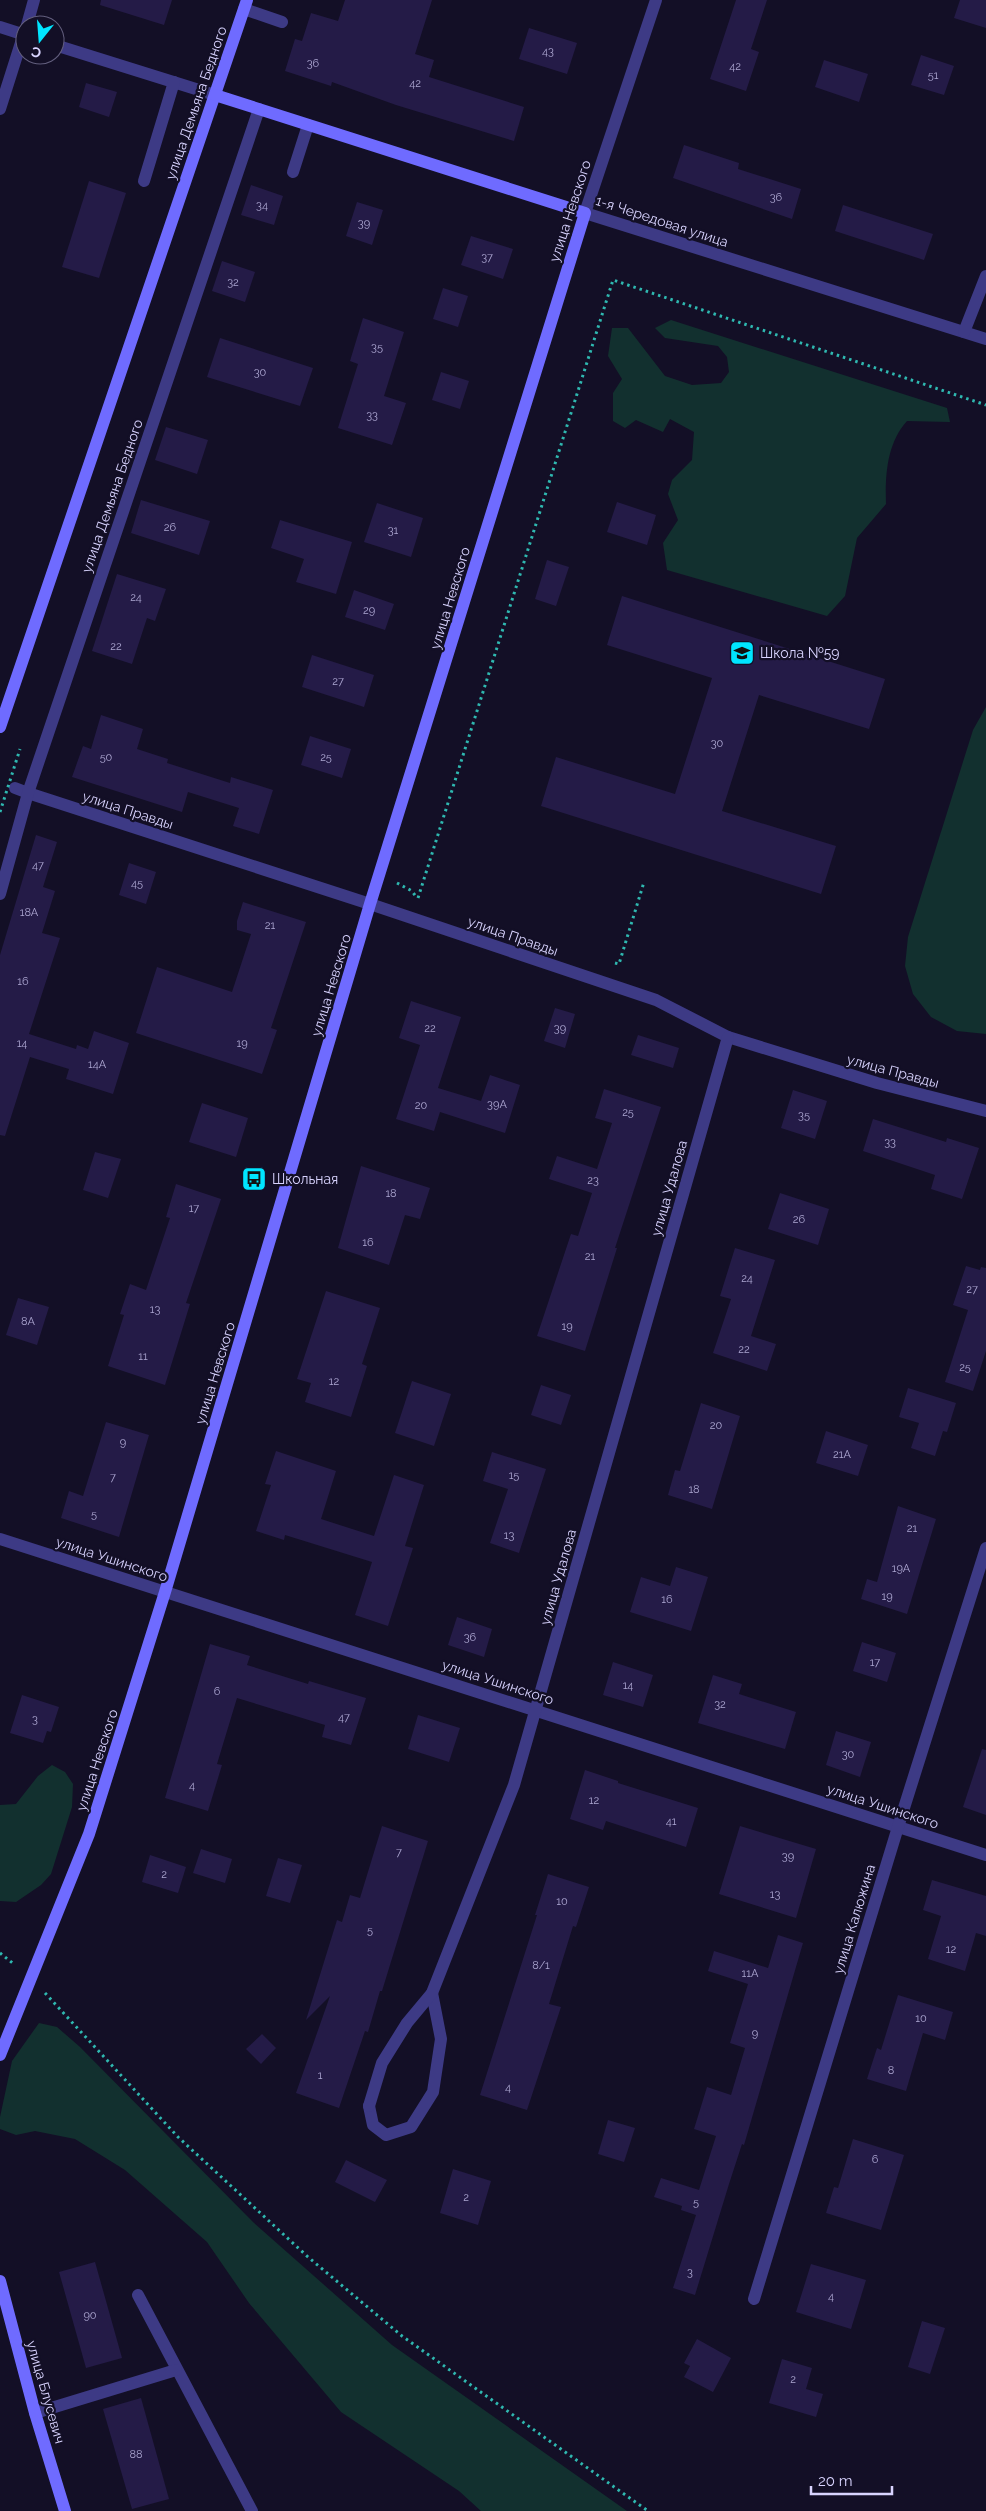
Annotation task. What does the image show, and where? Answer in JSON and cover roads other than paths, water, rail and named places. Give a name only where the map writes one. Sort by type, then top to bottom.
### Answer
[{"type":"main road","name":"улица Демьяна Бедного","points":[[0,727],[245,4]]},
{"type":"main road","name":"1-я Чередовая улица","points":[[215,95],[585,212]]},
{"type":"main road","name":"улица Невского","points":[[0,2055],[89,1834],[166,1592],[370,904],[585,212]]},
{"type":"main road","name":"улица Блусевич","points":[[0,2281],[35,2413],[65,2511]]},
{"type":"street","points":[[30,15],[34,0]]},
{"type":"street","name":"улица Невского","points":[[585,212],[656,0]]},
{"type":"street","points":[[245,4],[282,22]]},
{"type":"street","points":[[0,27],[15,29]]},
{"type":"street","points":[[65,48],[215,95]]},
{"type":"street","points":[[0,109],[15,62]]},
{"type":"street","points":[[144,181],[174,82]]},
{"type":"street","name":"улица Демьяна Бедного","points":[[0,894],[28,793],[259,109]]},
{"type":"street","points":[[293,172],[308,125]]},
{"type":"street","name":"1-я Чередовая улица","points":[[585,212],[986,339]]},
{"type":"street","points":[[964,332],[986,276]]},
{"type":"street","name":"улица Правды","points":[[14,788],[656,1000],[728,1037],[877,1084],[986,1111]]},
{"type":"street","name":"улица Удалова","points":[[432,1994],[441,2039],[433,2092],[411,2127],[386,2135],[373,2126],[369,2106],[382,2063],[407,2023],[432,1994],[514,1786],[728,1037]]},
{"type":"street","name":"улица Ушинского","points":[[0,1539],[986,1855]]},
{"type":"street","name":"улица Калюжина","points":[[754,2299],[898,1826],[986,1548]]},
{"type":"street","points":[[138,2295],[252,2511]]},
{"type":"street","points":[[35,2413],[176,2370]]},
{"type":"place","name":"Школа №59","points":[[742,653]]},
{"type":"place","name":"Школьная","points":[[254,1179]]}]
